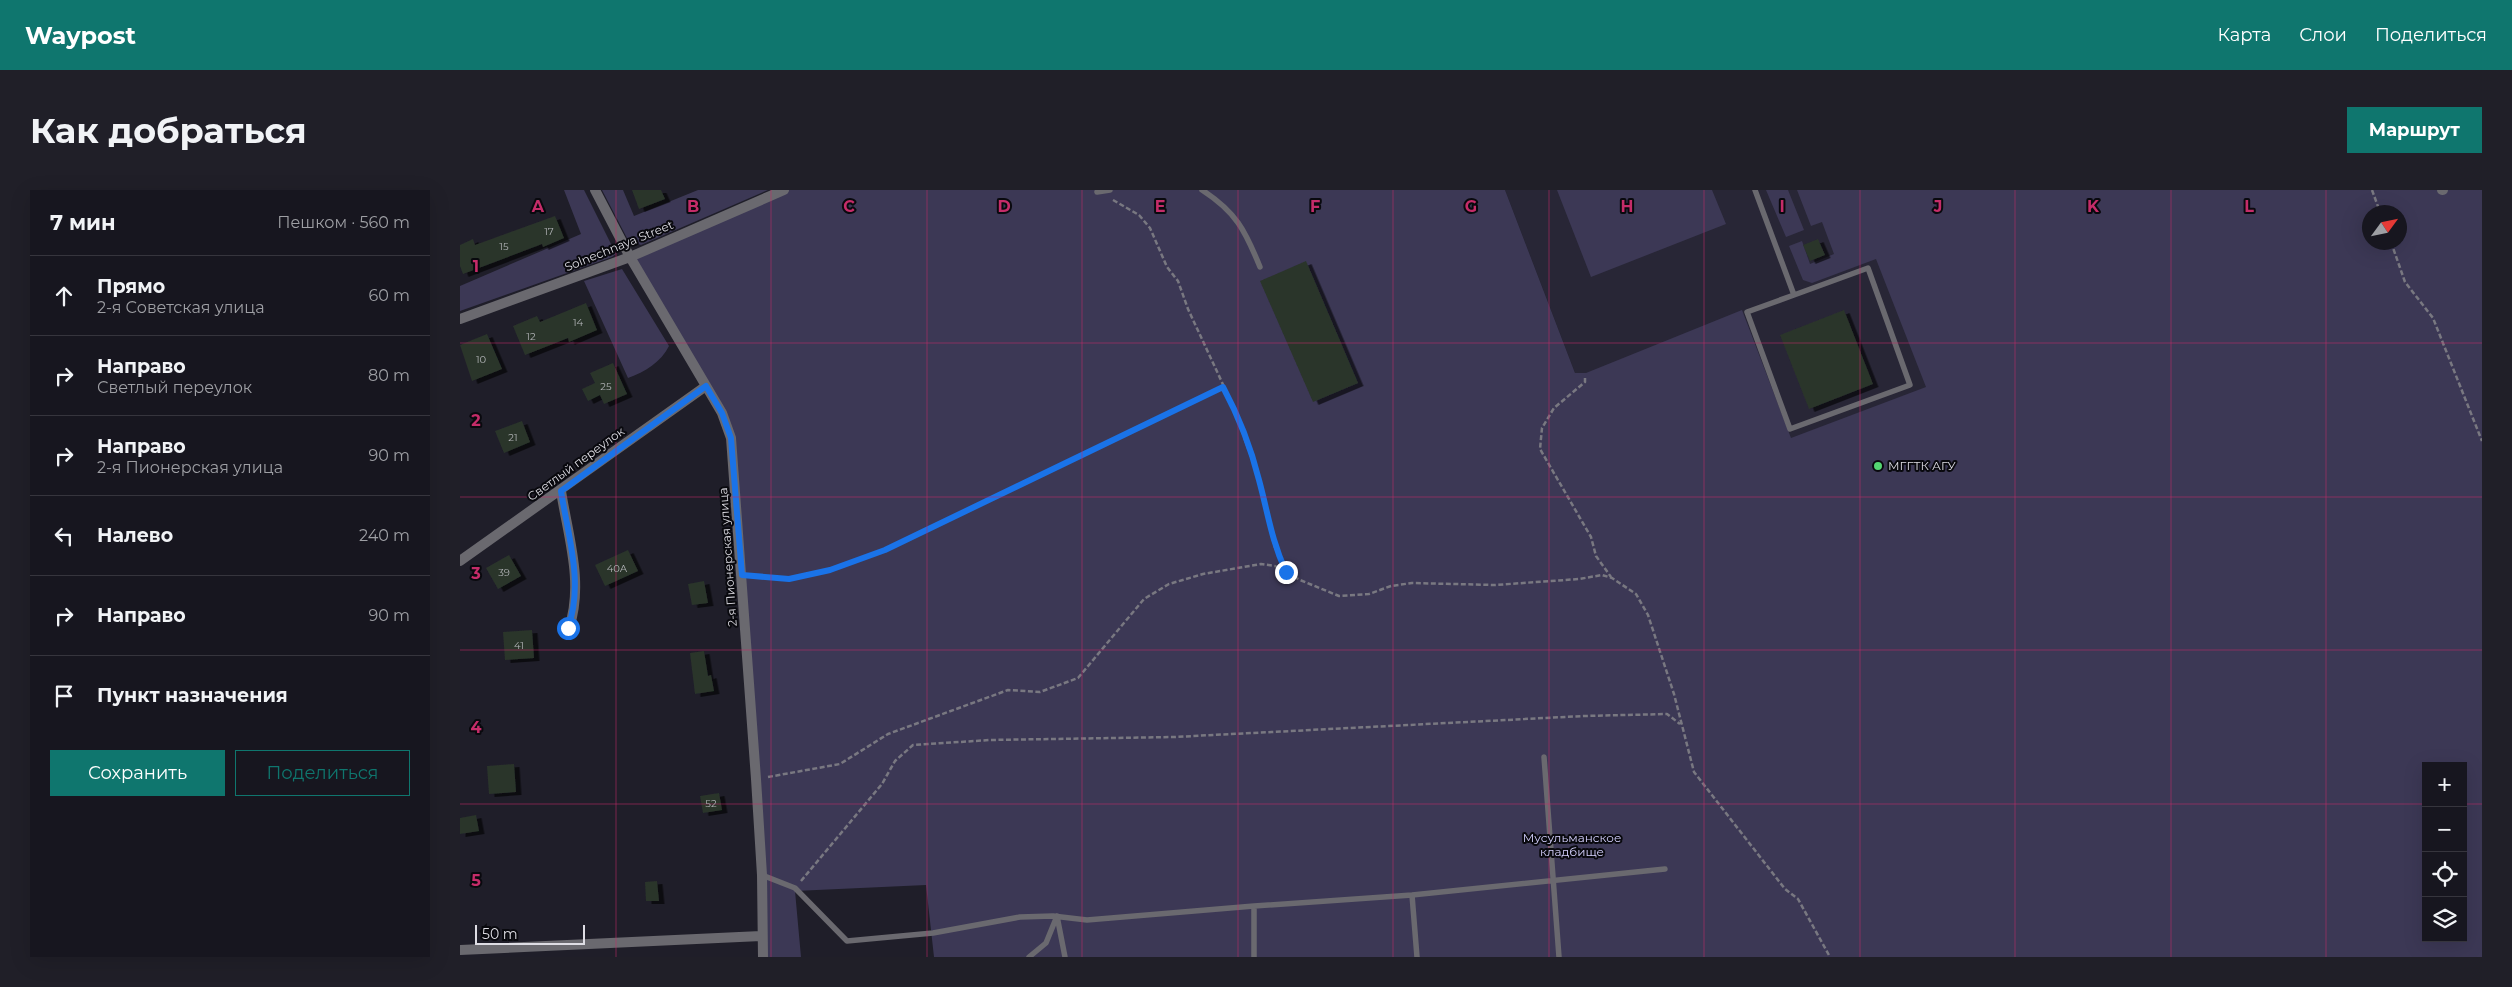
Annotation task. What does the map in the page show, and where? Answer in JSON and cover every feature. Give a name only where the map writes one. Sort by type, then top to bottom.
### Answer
[{"type":"street","name":"2-я Пионерская улица","points":[[594,190],[630,257],[722,413],[731,438],[762,875],[761,936],[763,957]]},
{"type":"street","name":"Solnechnaya Street","points":[[460,319],[630,257],[784,190]]},
{"type":"street","name":"Светлый переулок","points":[[460,561],[561,491],[706,386]]},
{"type":"street","points":[[561,491],[570,533],[575,582],[575,609],[568,628]]},
{"type":"street","points":[[460,950],[761,936]]},
{"type":"street","points":[[598,945],[599,957]]},
{"type":"lane","points":[[1098,192],[1110,190]]},
{"type":"lane","points":[[1202,190],[1220,202],[1238,221],[1260,267]]},
{"type":"lane","points":[[1754,190],[1794,295]]},
{"type":"lane","points":[[1868,268],[1910,385],[1790,429],[1747,312],[1794,295],[1868,268]]},
{"type":"lane","points":[[1544,757],[1559,957]]},
{"type":"lane","points":[[762,875],[794,888],[846,941],[933,933],[1020,917],[1057,916],[1087,920],[1412,895],[1665,869]]},
{"type":"lane","points":[[1412,895],[1417,957]]},
{"type":"lane","points":[[1254,906],[1254,957]]},
{"type":"lane","points":[[1029,957],[1046,943],[1057,916]]},
{"type":"lane","points":[[1057,916],[1065,957]]},
{"type":"path","points":[[2372,190],[2377,205]]},
{"type":"path","points":[[1098,192],[1139,215],[1150,228],[1167,267],[1178,281],[1188,309],[1223,387],[1234,406],[1259,479],[1274,545],[1286,572]]},
{"type":"path","points":[[2394,250],[2405,282],[2433,318],[2482,441]]},
{"type":"path","points":[[1585,378],[1585,382],[1554,408],[1542,428],[1540,449],[1591,537],[1596,556],[1612,578]]},
{"type":"path","points":[[742,575],[789,579],[830,570],[885,550],[1223,387]]},
{"type":"path","points":[[756,779],[840,764],[888,734],[932,717],[965,707],[1008,690],[1040,692],[1078,678],[1144,598],[1169,584],[1203,574],[1261,564],[1275,566],[1340,596],[1369,594],[1391,586],[1412,583],[1495,585],[1579,579],[1602,575],[1612,578],[1636,594],[1648,616],[1674,694],[1680,724],[1694,772],[1785,889],[1798,899],[1830,957]]},
{"type":"path","points":[[794,888],[814,867],[882,784],[895,761],[913,745],[1368,728],[1584,716],[1667,714],[1680,724]]},
{"type":"shaded area","points":[[1505,190],[2034,190],[2175,559],[1575,373]]},
{"type":"green space","points":[[564,190],[584,190],[616,254],[460,311],[460,286],[581,234]]},
{"type":"green space","points":[[602,190],[623,190],[634,216],[698,190],[768,190],[641,245],[628,240]]},
{"type":"green space","name":"Мусульманское кладбище","points":[[784,190],[1505,190],[1575,373],[1586,373],[1742,310],[1791,438],[1926,387],[1876,259],[1812,283],[1803,280],[1789,246],[1802,241],[1810,264],[1834,254],[1822,222],[1811,226],[1797,190],[2482,190],[2482,957],[934,957],[926,885],[795,891],[801,957],[763,957],[731,438],[630,257]]},
{"type":"green space","points":[[1557,190],[1712,190],[1726,224],[1591,277]]},
{"type":"green space","points":[[1766,190],[1788,190],[1804,230],[1786,237]]},
{"type":"green space","points":[[622,269],[669,346],[662,357],[652,366],[628,378],[584,281]]},
{"type":"building","points":[[632,190],[661,190],[665,199],[639,209]]},
{"type":"building","points":[[555,216],[564,238],[543,247],[542,244],[463,274],[460,266],[460,245],[473,239],[475,245]]},
{"type":"building","points":[[1818,239],[1825,255],[1810,261],[1803,245]]},
{"type":"building","points":[[1306,261],[1358,383],[1313,402],[1260,281]]},
{"type":"building","points":[[586,303],[597,330],[569,342],[568,338],[525,355],[513,326],[537,316],[540,322]]},
{"type":"building","points":[[1844,310],[1873,384],[1809,409],[1780,335]]},
{"type":"building","points":[[487,334],[502,369],[472,381],[460,345]]},
{"type":"building","points":[[613,363],[627,394],[604,404],[600,395],[588,401],[582,389],[595,383],[590,373]]},
{"type":"building","points":[[522,421],[530,442],[504,453],[495,431]]},
{"type":"building","points":[[628,550],[638,571],[605,586],[595,565]]},
{"type":"building","points":[[509,555],[521,576],[498,589],[486,568]]},
{"type":"building","points":[[704,581],[708,603],[692,605],[688,584]]},
{"type":"building","points":[[532,630],[534,658],[505,660],[503,632]]},
{"type":"building","points":[[704,651],[708,676],[711,675],[714,691],[695,694],[690,653]]},
{"type":"building","points":[[514,764],[516,792],[489,794],[487,766]]},
{"type":"building","points":[[719,793],[722,810],[703,813],[700,796]]},
{"type":"building","points":[[476,815],[479,831],[460,834],[460,818]]},
{"type":"building","points":[[657,881],[659,901],[646,901],[645,882]]},
{"type":"place","name":"МГГТК АГУ","points":[[1878,466]]},
{"type":"route","points":[[568,628],[575,609],[575,582],[570,533],[561,491],[706,386],[722,413],[731,438],[742,575],[789,579],[830,570],[885,550],[1223,387],[1234,406],[1259,479],[1274,545],[1286,572]]}]
